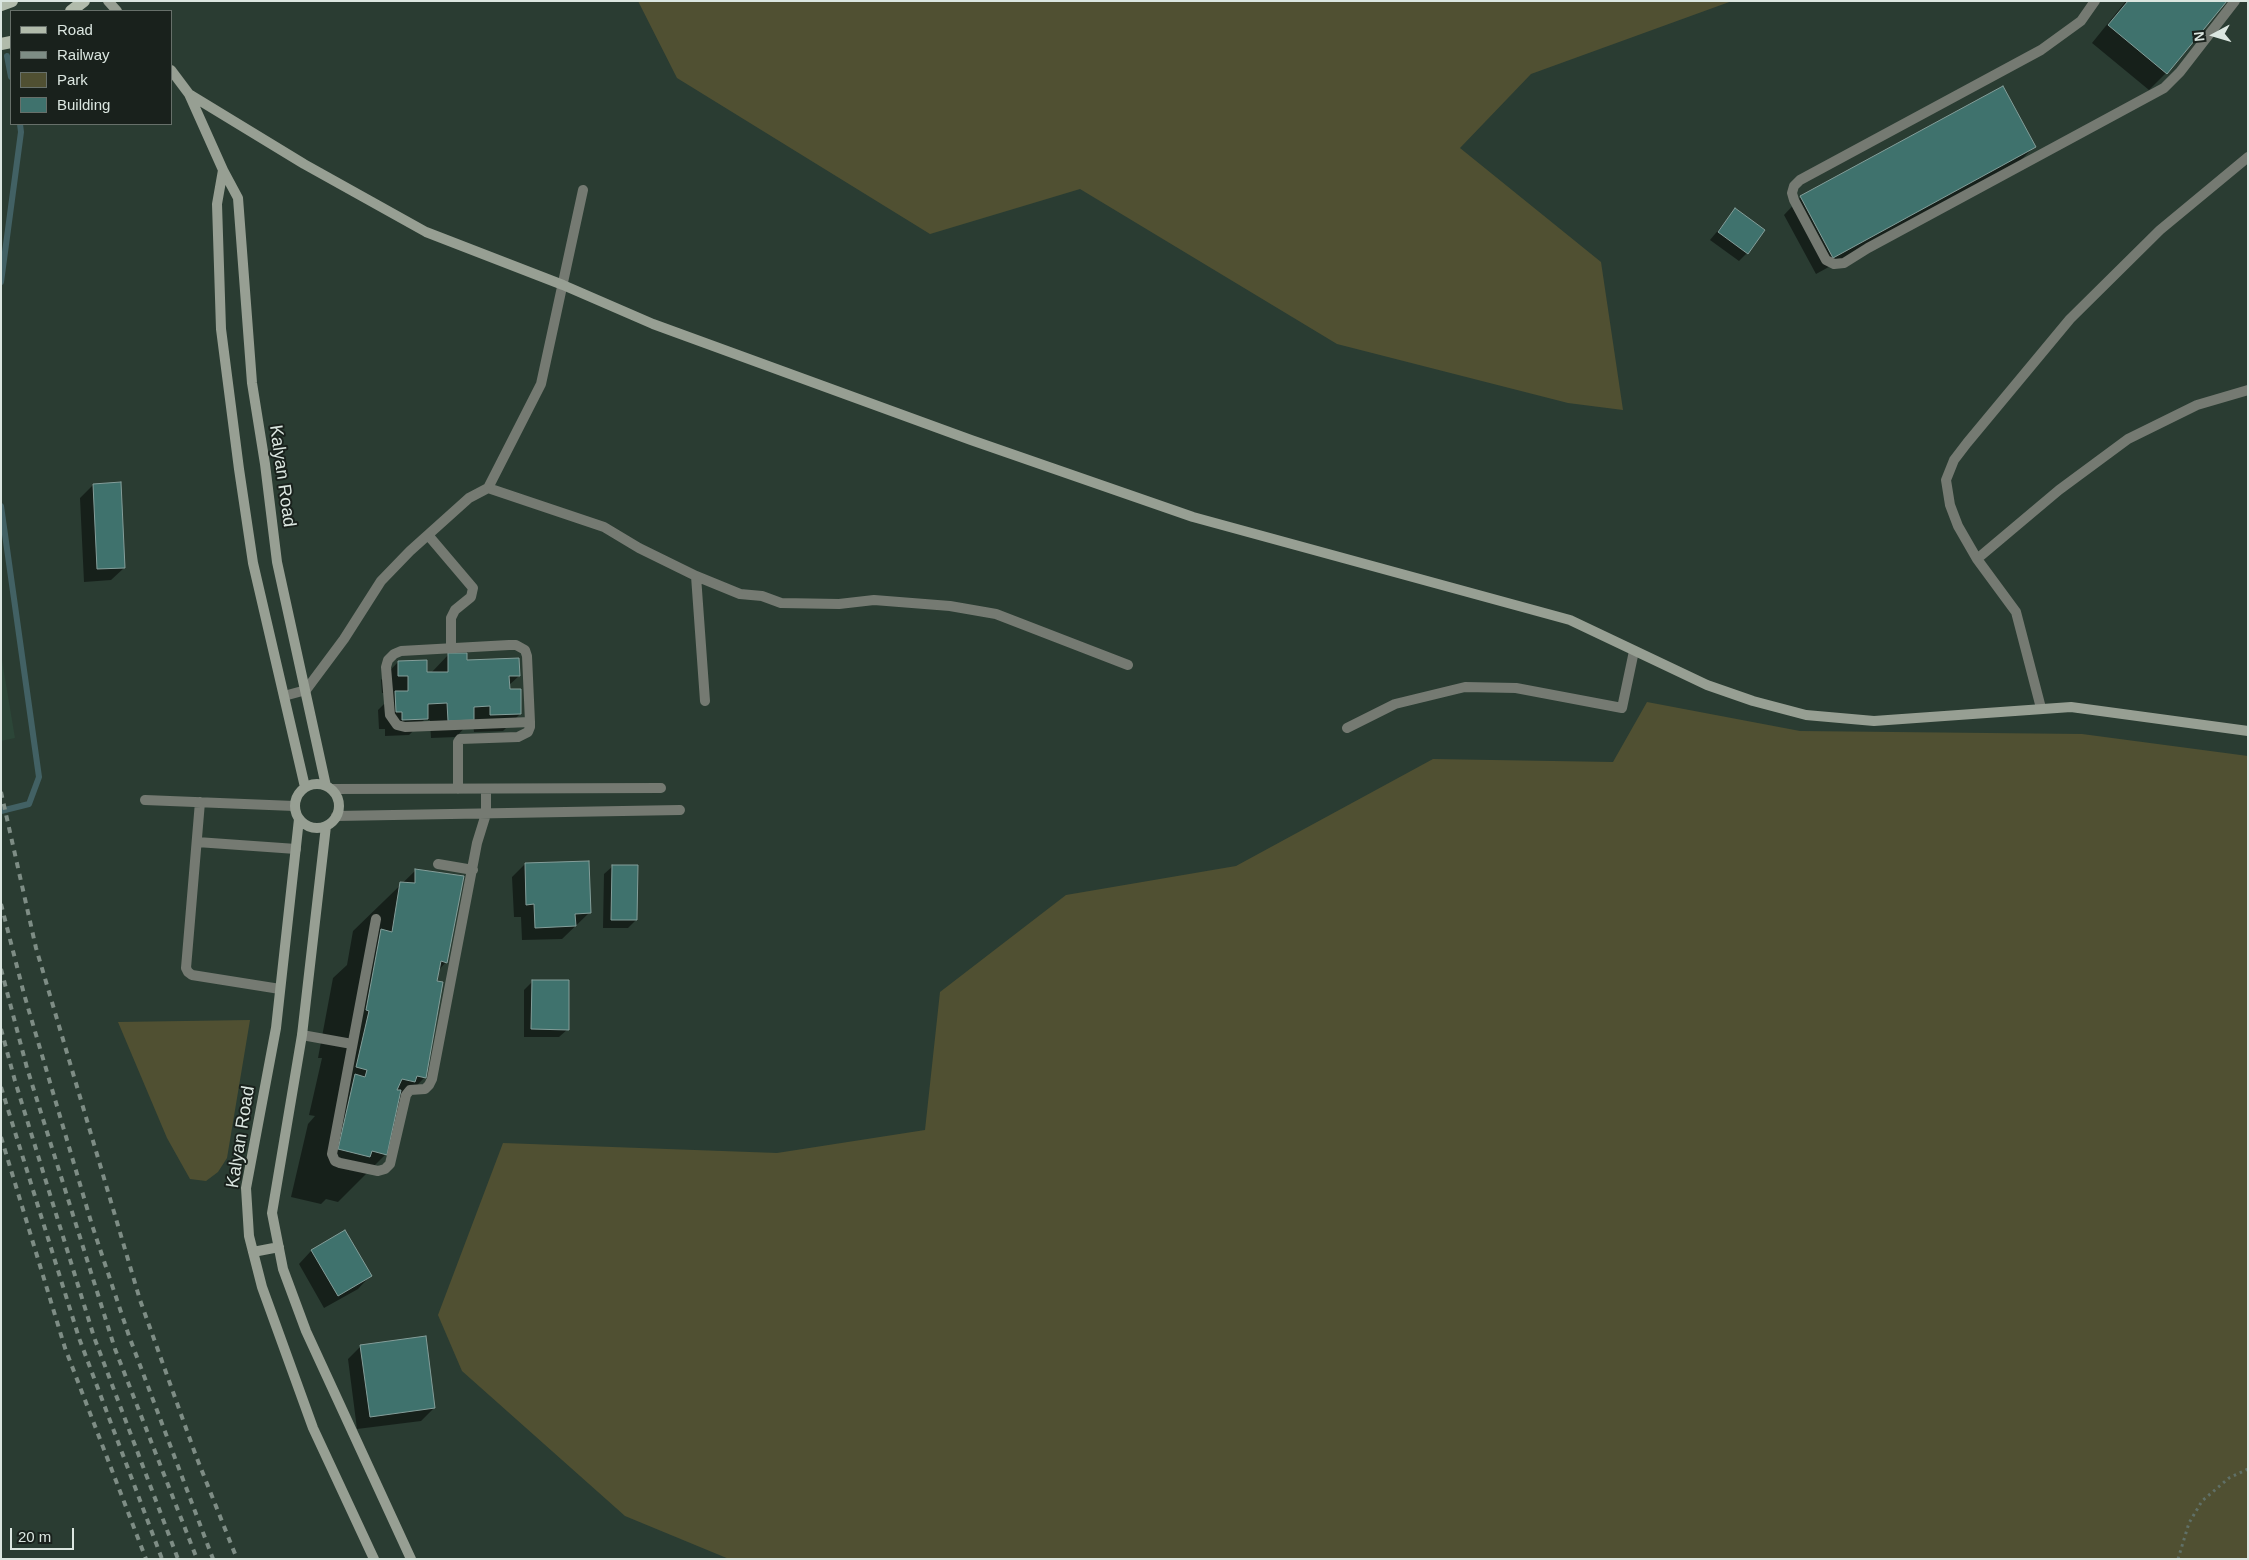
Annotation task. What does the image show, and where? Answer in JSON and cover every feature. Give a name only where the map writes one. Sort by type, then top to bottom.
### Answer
[{"type":"main road","points":[[1,5],[12,1]]},
{"type":"main road","points":[[73,10],[84,1]]},
{"type":"main road","name":"Kalyan Road","points":[[172,71],[189,94],[223,170],[238,198],[252,383],[265,464],[277,562],[329,787]]},
{"type":"main road","points":[[189,94],[304,164],[426,232],[563,285],[662,328],[1184,514],[1570,620],[1707,685],[1753,701],[1806,715],[1874,721],[2071,707],[2248,730]]},
{"type":"main road","points":[[223,170],[217,204],[221,329],[253,563],[304,787]]},
{"type":"main road","points":[[319,783],[329,787],[339,802],[336,816],[326,826],[311,828],[299,819],[294,806],[299,792],[304,787],[319,783]]},
{"type":"main road","name":"Kalyan Road","points":[[299,819],[276,1028],[246,1188],[249,1236],[262,1287],[313,1428],[374,1559]]},
{"type":"main road","points":[[326,826],[302,1035],[272,1213],[283,1269],[306,1332],[411,1559]]},
{"type":"main road","points":[[253,1252],[279,1247]]},
{"type":"street","points":[[2095,1],[2081,21],[2041,50],[1800,180],[1794,186],[1792,193],[1794,200],[1826,260],[1834,264],[1844,263],[1868,248],[2164,88],[2180,72],[2235,1]]},
{"type":"street","points":[[2041,708],[2016,612],[1977,560],[1958,526],[1950,505],[1946,480],[1954,460],[2070,318],[2160,230],[2248,157]]},
{"type":"street","points":[[284,696],[306,690],[344,639],[381,581],[469,498],[488,488],[541,384],[583,190]]},
{"type":"street","points":[[1977,560],[2059,490],[2128,439],[2197,405],[2248,390]]},
{"type":"street","points":[[488,488],[604,526],[639,548],[696,576],[740,594],[762,596],[781,603],[839,604],[874,600],[950,606],[996,614],[1128,665]]},
{"type":"street","points":[[428,535],[474,588],[471,597],[455,610],[451,618],[451,648]]},
{"type":"street","points":[[696,576],[705,701]]},
{"type":"street","points":[[458,788],[458,742],[460,739],[524,736],[528,732],[530,722],[525,650],[516,645],[509,645],[401,651],[394,654],[388,660],[386,667],[390,715],[397,725],[405,727],[530,722]]},
{"type":"street","points":[[1347,728],[1395,704],[1464,687],[1516,688],[1622,708],[1634,651]]},
{"type":"street","points":[[329,787],[486,789],[662,788]]},
{"type":"street","points":[[376,919],[332,1154],[335,1161],[340,1163],[378,1171],[385,1169],[390,1164],[406,1095],[410,1090],[425,1089],[432,1079],[477,844],[486,814],[486,789]]},
{"type":"street","points":[[145,800],[294,806]]},
{"type":"street","points":[[200,802],[186,968],[192,975],[280,989]]},
{"type":"street","points":[[336,816],[680,810]]},
{"type":"street","points":[[197,842],[296,849]]},
{"type":"street","points":[[438,864],[473,870]]},
{"type":"street","points":[[302,1035],[352,1044]]},
{"type":"path","points":[[2178,1559],[2189,1523],[2202,1501],[2229,1478],[2248,1470]]},
{"type":"shaded area","points":[[1,654],[15,738],[1,741]]},
{"type":"green space","points":[[638,1],[1732,1],[1531,74],[1460,148],[1601,262],[1623,410],[1568,403],[1337,344],[1080,189],[930,234],[677,78]]},
{"type":"green space","points":[[1647,702],[1800,731],[2082,734],[2248,756],[2248,1559],[729,1559],[625,1516],[462,1371],[438,1315],[503,1143],[777,1153],[925,1130],[940,992],[1066,895],[1236,866],[1433,759],[1613,762]]},
{"type":"green space","points":[[250,1020],[227,1158],[218,1172],[206,1181],[190,1179],[167,1138],[118,1022]]},
{"type":"building","points":[[2128,1],[2227,1],[2167,74],[2108,25]]},
{"type":"building","points":[[2003,86],[2036,147],[1833,258],[1800,196]]},
{"type":"building","points":[[1735,208],[1765,230],[1748,254],[1718,232]]},
{"type":"building","points":[[121,482],[125,568],[97,569],[93,484]]},
{"type":"building","points":[[448,653],[467,653],[467,660],[519,658],[520,676],[509,676],[510,689],[521,689],[521,714],[490,715],[490,706],[474,707],[474,720],[448,721],[447,703],[428,704],[428,719],[402,720],[402,712],[396,712],[395,691],[408,691],[408,676],[398,676],[398,661],[427,660],[427,672],[448,672]]},
{"type":"building","points":[[589,861],[591,913],[575,914],[576,926],[535,928],[534,904],[526,905],[525,863]]},
{"type":"building","points":[[612,865],[638,865],[637,920],[611,920]]},
{"type":"building","points":[[415,869],[464,876],[447,963],[441,961],[437,981],[443,982],[426,1078],[417,1076],[415,1082],[402,1079],[397,1090],[401,1090],[387,1155],[372,1151],[370,1157],[338,1149],[355,1074],[365,1077],[367,1070],[356,1067],[369,1011],[366,1010],[381,929],[392,932],[400,882],[415,883]]},
{"type":"building","points":[[532,980],[569,980],[569,1030],[531,1029]]},
{"type":"building","points":[[345,1230],[372,1276],[338,1296],[311,1250]]},
{"type":"building","points":[[426,1336],[435,1408],[370,1417],[360,1345]]},
{"type":"waterway","points":[[7,56],[10,72]]},
{"type":"waterway","points":[[1,282],[21,132],[20,125]]},
{"type":"waterway","points":[[1,506],[39,777],[29,804],[1,811]]},
{"type":"railway","points":[[1,792],[36,948],[140,1300],[196,1456],[237,1559]]},
{"type":"railway","points":[[1,904],[24,994],[92,1225],[129,1336],[213,1559]]},
{"type":"railway","points":[[1,969],[27,1068],[115,1349],[197,1559]]},
{"type":"railway","points":[[1,1029],[15,1081],[94,1337],[178,1559]]},
{"type":"railway","points":[[1,1087],[79,1338],[162,1559]]},
{"type":"railway","points":[[1,1137],[65,1348],[146,1559]]}]
